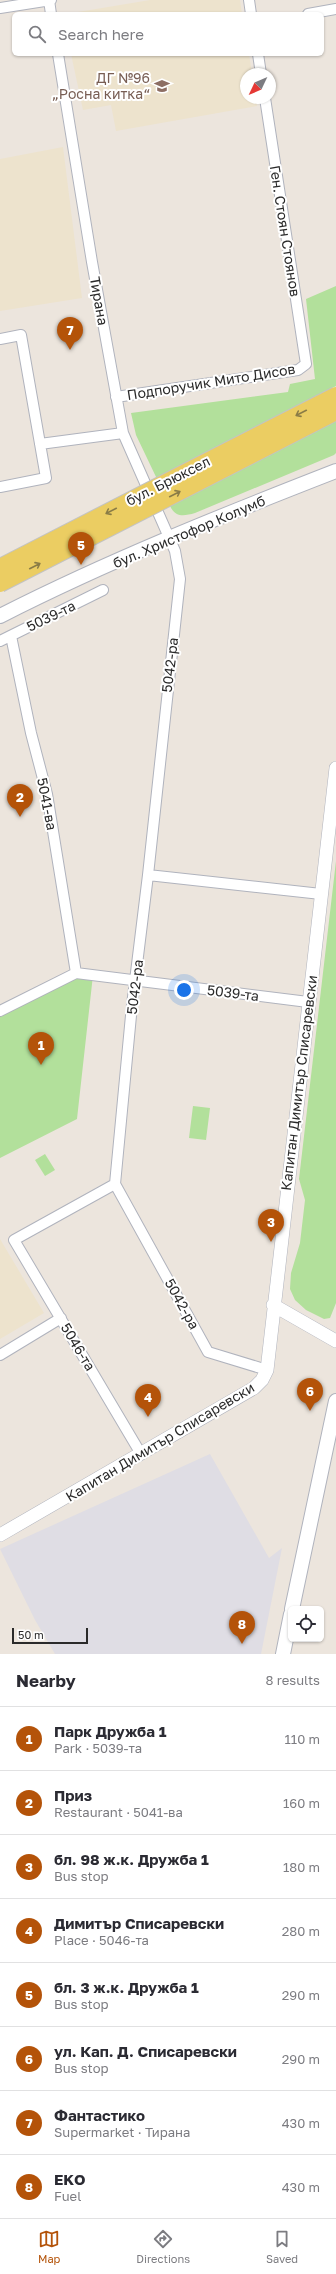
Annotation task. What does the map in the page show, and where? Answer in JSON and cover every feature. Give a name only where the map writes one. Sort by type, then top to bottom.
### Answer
[{"type":"main road","name":"бул. Брюксел","points":[[0,568],[336,396]]},
{"type":"main road","name":"бул. Брюксел","points":[[0,584],[336,412]]},
{"type":"main road","name":"бул. Христофор Колумб","points":[[0,616],[67,583],[336,471]]},
{"type":"main road","points":[[293,1606],[336,1401]]},
{"type":"main road","points":[[283,1654],[288,1629]]},
{"type":"street","points":[[0,8],[49,0],[51,12]]},
{"type":"street","points":[[249,0],[251,12]]},
{"type":"street","points":[[319,12],[336,9]]},
{"type":"street","name":"Тирана","points":[[58,56],[123,433],[170,539]]},
{"type":"street","points":[[258,56],[260,68]]},
{"type":"street","name":"Ген. Стоян Стоянов","points":[[265,104],[306,364]]},
{"type":"street","points":[[0,339],[21,335],[46,478],[0,486]]},
{"type":"street","name":"Подпоручик Мито Дисов","points":[[116,397],[298,370],[306,364]]},
{"type":"street","points":[[40,444],[123,433]]},
{"type":"street","name":"5042-ра","points":[[170,539],[178,564],[180,579],[135,982],[115,1184],[208,1352],[266,1370]]},
{"type":"street","name":"5039-та","points":[[0,641],[103,590]]},
{"type":"street","name":"5041-ва","points":[[11,636],[31,733],[47,794],[76,973]]},
{"type":"street","name":"Капитан Димитър Списаревски","points":[[0,1535],[254,1388],[262,1380],[266,1370],[336,768]]},
{"type":"street","points":[[148,875],[321,894]]},
{"type":"street","points":[[0,1011],[76,973]]},
{"type":"street","name":"5039-та","points":[[76,973],[135,982],[308,1002]]},
{"type":"street","name":"5046-та","points":[[115,1184],[14,1240],[141,1454]]},
{"type":"street","points":[[273,1305],[336,1341]]},
{"type":"street","points":[[0,1354],[61,1318]]},
{"type":"shaded area","points":[[150,0],[240,0],[242,12],[78,12]]},
{"type":"shaded area","name":"ДГ №96 „Росна китка“","points":[[71,56],[249,56],[251,68],[240,68],[240,104],[257,104],[257,106],[116,131],[111,105],[83,110]]},
{"type":"shaded area","points":[[63,147],[82,298],[0,311],[0,159]]},
{"type":"shaded area","points":[[0,1239],[44,1313],[0,1339]]},
{"type":"shaded area","points":[[210,1454],[269,1558],[282,1548],[261,1654],[55,1654],[35,1620],[0,1549]]},
{"type":"green space","points":[[336,286],[336,386],[157,479],[136,435],[131,413],[288,392],[290,384],[315,379],[306,299]]},
{"type":"green space","points":[[336,421],[336,453],[334,455],[195,513],[181,515],[172,510],[170,506]]},
{"type":"green space","points":[[336,861],[336,1303],[330,1318],[324,1319],[306,1310],[295,1300],[290,1289],[291,1273],[300,1243],[305,1200],[299,1179]]},
{"type":"green space","points":[[76,973],[93,975],[77,1119],[0,1158],[0,1011]]},
{"type":"green space","points":[[193,1106],[210,1108],[206,1140],[189,1138]]},
{"type":"green space","points":[[45,1154],[55,1170],[45,1176],[35,1160]]},
{"type":"place","name":"ДГ №96 „Росна китка“","points":[[162,86]]},
{"type":"place","name":"Фантастико","points":[[70,350]]},
{"type":"place","name":"бл. 3 ж.к. Дружба 1","points":[[81,565]]},
{"type":"place","name":"Приз","points":[[20,817]]},
{"type":"place","name":"Парк Дружба 1","points":[[41,1065]]},
{"type":"place","name":"бл. 98 ж.к. Дружба 1","points":[[271,1242]]},
{"type":"place","name":"ул. Кап. Д. Списаревски","points":[[310,1411]]},
{"type":"place","name":"Димитър Списаревски","points":[[148,1417]]},
{"type":"place","name":"EKO","points":[[242,1644]]}]
